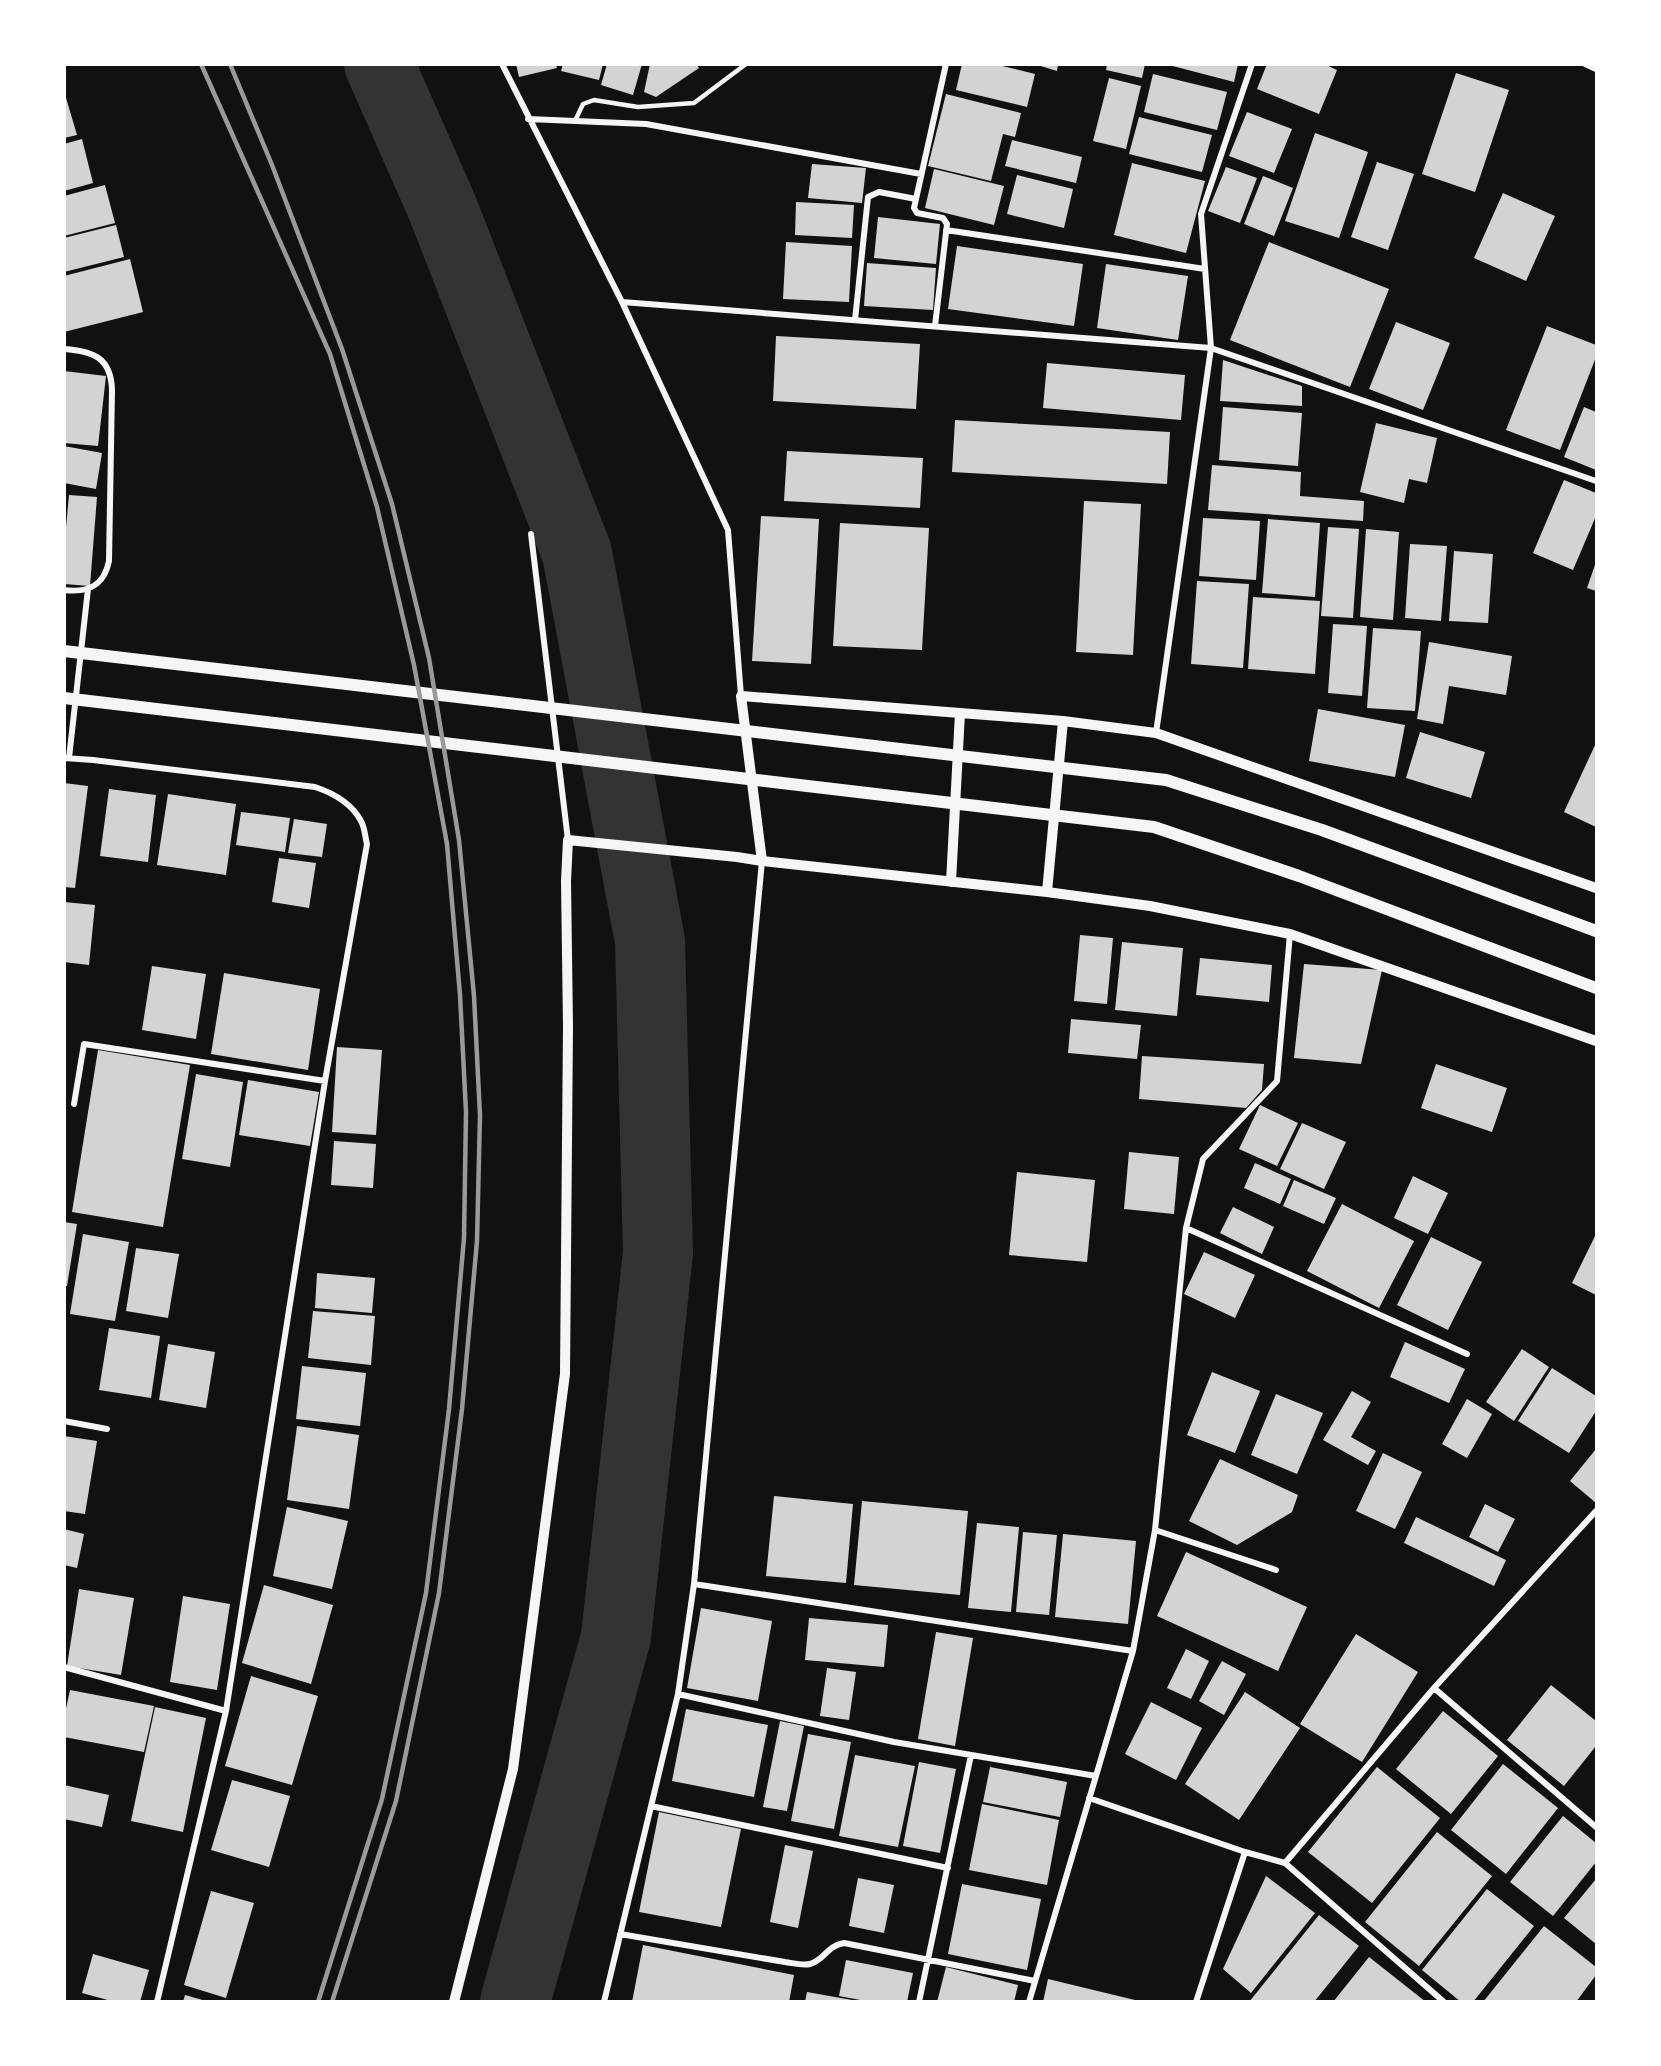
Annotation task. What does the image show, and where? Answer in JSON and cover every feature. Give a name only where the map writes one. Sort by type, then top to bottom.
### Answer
[{"type":"main road","points":[[64,651],[1166,780],[1322,830],[1596,931]]},
{"type":"main road","points":[[64,698],[1154,827],[1299,876],[1596,988]]},
{"type":"street","points":[[502,64],[622,302],[728,530],[741,696],[762,861],[694,1584],[678,1694],[604,2001]]},
{"type":"street","points":[[935,326],[947,224],[943,218],[917,213],[914,208],[946,64]]},
{"type":"street","points":[[1156,733],[1211,348],[1201,214],[1252,64]]},
{"type":"street","points":[[1585,64],[1596,69]]},
{"type":"street","points":[[528,119],[646,124],[921,174]]},
{"type":"street","points":[[855,320],[868,197],[879,192],[916,200]]},
{"type":"street","points":[[946,230],[1205,269]]},
{"type":"street","points":[[622,302],[1211,348],[1596,482]]},
{"type":"street","points":[[64,349],[94,355],[105,362],[112,376],[109,561],[106,574],[99,583],[88,590],[64,590]]},
{"type":"street","points":[[454,2001],[513,1769],[565,1374],[568,840],[531,534]]},
{"type":"street","points":[[88,590],[67,758],[315,787],[331,792],[349,806],[361,821],[367,844],[325,1081],[226,1712],[157,2001]]},
{"type":"street","points":[[741,696],[1063,721],[1156,733],[1596,888]]},
{"type":"street","points":[[951,882],[960,713]]},
{"type":"street","points":[[1047,892],[1063,721]]},
{"type":"street","points":[[568,840],[1047,892],[1150,906],[1290,934],[1596,1041]]},
{"type":"street","points":[[1029,2001],[1133,1651],[1155,1530],[1186,1228],[1203,1159],[1277,1081],[1290,934]]},
{"type":"street","points":[[74,1104],[84,1044],[325,1081]]},
{"type":"street","points":[[1186,1228],[1467,1354]]},
{"type":"street","points":[[64,1421],[107,1429]]},
{"type":"street","points":[[1285,1863],[1434,1688],[1596,1511]]},
{"type":"street","points":[[1155,1530],[1276,1570]]},
{"type":"street","points":[[694,1584],[1133,1651]]},
{"type":"street","points":[[64,1667],[226,1712]]},
{"type":"street","points":[[1434,1688],[1596,1827]]},
{"type":"street","points":[[678,1694],[894,1743],[1096,1776]]},
{"type":"street","points":[[919,2001],[971,1755]]},
{"type":"street","points":[[1089,1798],[1245,1852],[1285,1863],[1444,2001]]},
{"type":"street","points":[[651,1806],[948,1868]]},
{"type":"street","points":[[1196,2001],[1245,1852]]},
{"type":"street","points":[[620,1934],[809,1964],[819,1960],[835,1944],[844,1943],[1035,1981]]},
{"type":"lane","points":[[575,121],[583,104],[594,100],[638,107],[694,103],[746,64]]},
{"type":"building","points":[[516,64],[556,64],[557,68],[519,77]]},
{"type":"building","points":[[563,64],[603,64],[599,80],[561,71]]},
{"type":"building","points":[[607,64],[642,64],[633,95],[601,85]]},
{"type":"building","points":[[650,64],[696,64],[699,68],[656,97],[644,92]]},
{"type":"building","points":[[962,64],[994,64],[1035,74],[1027,107],[956,90]]},
{"type":"building","points":[[1034,64],[1058,64],[1057,71]]},
{"type":"building","points":[[1107,64],[1145,64],[1142,78],[1106,70]]},
{"type":"building","points":[[1165,64],[1238,64],[1234,82]]},
{"type":"building","points":[[1267,64],[1324,64],[1337,70],[1319,114],[1257,89]]},
{"type":"building","points":[[1456,73],[1509,90],[1475,192],[1422,174]]},
{"type":"building","points":[[1153,74],[1227,92],[1217,130],[1144,112]]},
{"type":"building","points":[[1109,78],[1141,86],[1126,149],[1093,141]]},
{"type":"building","points":[[64,91],[77,135],[64,138]]},
{"type":"building","points":[[946,94],[1021,113],[1015,137],[1003,134],[991,181],[928,166]]},
{"type":"building","points":[[1247,112],[1292,129],[1274,173],[1229,156]]},
{"type":"building","points":[[1139,117],[1212,135],[1202,172],[1129,154]]},
{"type":"building","points":[[1315,133],[1368,152],[1339,238],[1285,221]]},
{"type":"building","points":[[82,139],[93,183],[64,191],[64,144]]},
{"type":"building","points":[[1012,140],[1082,157],[1076,183],[1005,166]]},
{"type":"building","points":[[1377,162],[1414,174],[1388,250],[1351,237]]},
{"type":"building","points":[[1132,163],[1205,181],[1186,253],[1114,235]]},
{"type":"building","points":[[812,164],[866,168],[862,203],[808,198]]},
{"type":"building","points":[[1226,167],[1257,178],[1240,223],[1208,211]]},
{"type":"building","points":[[934,169],[1004,186],[994,225],[925,208]]},
{"type":"building","points":[[1017,175],[1073,189],[1064,228],[1007,214]]},
{"type":"building","points":[[1263,176],[1293,188],[1274,236],[1244,224]]},
{"type":"building","points":[[105,185],[115,223],[64,236],[64,196]]},
{"type":"building","points":[[1503,193],[1555,216],[1526,281],[1474,258]]},
{"type":"building","points":[[796,202],[854,205],[852,238],[795,235]]},
{"type":"building","points":[[878,217],[940,224],[936,264],[874,258]]},
{"type":"building","points":[[116,225],[124,257],[64,272],[64,238]]},
{"type":"building","points":[[786,242],[852,246],[849,302],[783,299]]},
{"type":"building","points":[[1269,242],[1389,289],[1350,387],[1230,340]]},
{"type":"building","points":[[957,246],[1083,264],[1074,326],[948,309]]},
{"type":"building","points":[[130,259],[143,312],[64,332],[64,276]]},
{"type":"building","points":[[867,263],[936,268],[933,310],[864,306]]},
{"type":"building","points":[[1106,264],[1188,276],[1178,340],[1097,328]]},
{"type":"building","points":[[1396,322],[1450,343],[1423,410],[1369,389]]},
{"type":"building","points":[[1547,326],[1596,345],[1596,357],[1560,450],[1506,430]]},
{"type":"building","points":[[776,336],[920,344],[916,409],[773,401]]},
{"type":"building","points":[[1223,360],[1302,386],[1302,406],[1220,401]]},
{"type":"building","points":[[1047,363],[1185,375],[1181,420],[1043,408]]},
{"type":"building","points":[[64,371],[106,376],[98,446],[64,443]]},
{"type":"building","points":[[1223,407],[1302,413],[1298,466],[1219,460]]},
{"type":"building","points":[[1584,407],[1596,412],[1596,470],[1564,457]]},
{"type":"building","points":[[955,420],[1170,432],[1167,484],[952,472]]},
{"type":"building","points":[[1376,423],[1437,438],[1427,483],[1409,479],[1404,503],[1360,492]]},
{"type":"building","points":[[64,446],[102,453],[96,489],[64,483]]},
{"type":"building","points":[[787,451],[923,458],[920,508],[784,501]]},
{"type":"building","points":[[1212,465],[1301,472],[1300,496],[1364,501],[1363,521],[1208,510]]},
{"type":"building","points":[[1564,480],[1596,493],[1596,516],[1573,570],[1533,553]]},
{"type":"building","points":[[69,495],[97,497],[90,586],[64,584],[64,549]]},
{"type":"building","points":[[1084,501],[1141,504],[1133,655],[1076,652]]},
{"type":"building","points":[[761,516],[819,519],[811,664],[752,661]]},
{"type":"building","points":[[1203,518],[1260,521],[1256,580],[1199,576]]},
{"type":"building","points":[[1268,519],[1320,523],[1315,597],[1262,593]]},
{"type":"building","points":[[840,523],[929,528],[922,650],[833,646]]},
{"type":"building","points":[[1328,527],[1359,529],[1353,618],[1321,616]]},
{"type":"building","points":[[1366,529],[1399,532],[1393,620],[1360,617]]},
{"type":"building","points":[[1410,544],[1447,546],[1441,621],[1405,618]]},
{"type":"building","points":[[1454,551],[1493,554],[1488,623],[1449,621]]},
{"type":"building","points":[[1596,562],[1596,591],[1587,588]]},
{"type":"building","points":[[1197,581],[1249,584],[1243,668],[1191,664]]},
{"type":"building","points":[[1253,597],[1320,601],[1315,674],[1248,669]]},
{"type":"building","points":[[1333,624],[1367,626],[1362,696],[1328,693]]},
{"type":"building","points":[[1373,628],[1421,631],[1415,711],[1367,708]]},
{"type":"building","points":[[1429,642],[1512,656],[1506,695],[1449,686],[1443,724],[1417,719]]},
{"type":"building","points":[[1318,709],[1405,725],[1395,777],[1309,761]]},
{"type":"building","points":[[1420,732],[1485,752],[1471,798],[1406,778]]},
{"type":"building","points":[[1596,743],[1596,827],[1564,812]]},
{"type":"building","points":[[64,783],[88,786],[75,888],[64,887]]},
{"type":"building","points":[[109,789],[156,795],[148,862],[100,856]]},
{"type":"building","points":[[168,794],[236,804],[226,875],[157,865]]},
{"type":"building","points":[[241,812],[290,818],[285,852],[236,845]]},
{"type":"building","points":[[294,819],[327,824],[322,857],[288,853]]},
{"type":"building","points":[[279,858],[316,863],[309,908],[272,902]]},
{"type":"building","points":[[64,902],[95,905],[89,965],[64,962]]},
{"type":"building","points":[[1080,935],[1113,938],[1107,1004],[1074,1001]]},
{"type":"building","points":[[1122,942],[1183,948],[1177,1016],[1115,1010]]},
{"type":"building","points":[[1200,958],[1272,965],[1269,1002],[1196,995]]},
{"type":"building","points":[[1304,964],[1382,970],[1361,1064],[1294,1058]]},
{"type":"building","points":[[152,966],[206,974],[196,1039],[142,1030]]},
{"type":"building","points":[[224,973],[320,989],[308,1070],[211,1054]]},
{"type":"building","points":[[1071,1019],[1141,1025],[1137,1059],[1068,1053]]},
{"type":"building","points":[[337,1047],[382,1050],[376,1135],[332,1132]]},
{"type":"building","points":[[98,1050],[190,1065],[163,1227],[72,1212]]},
{"type":"building","points":[[1142,1056],[1264,1064],[1262,1090],[1246,1108],[1139,1099]]},
{"type":"building","points":[[1436,1064],[1507,1088],[1492,1132],[1421,1108]]},
{"type":"building","points":[[196,1074],[243,1082],[230,1167],[182,1159]]},
{"type":"building","points":[[248,1080],[319,1092],[310,1146],[239,1135]]},
{"type":"building","points":[[1260,1105],[1298,1123],[1277,1166],[1239,1149]]},
{"type":"building","points":[[1302,1123],[1346,1142],[1324,1189],[1280,1169]]},
{"type":"building","points":[[334,1141],[376,1144],[373,1188],[331,1185]]},
{"type":"building","points":[[1129,1152],[1179,1157],[1174,1214],[1124,1209]]},
{"type":"building","points":[[1255,1163],[1291,1179],[1280,1204],[1244,1188]]},
{"type":"building","points":[[1017,1172],[1095,1180],[1087,1262],[1009,1255]]},
{"type":"building","points":[[1413,1176],[1448,1193],[1428,1234],[1394,1218]]},
{"type":"building","points":[[1294,1180],[1336,1198],[1324,1224],[1283,1206]]},
{"type":"building","points":[[1342,1204],[1414,1241],[1379,1308],[1307,1271]]},
{"type":"building","points":[[1233,1207],[1274,1227],[1262,1254],[1220,1233]]},
{"type":"building","points":[[64,1222],[77,1224],[67,1286],[64,1286]]},
{"type":"building","points":[[83,1234],[129,1242],[115,1321],[70,1314]]},
{"type":"building","points":[[1596,1234],[1596,1295],[1572,1283]]},
{"type":"building","points":[[1431,1237],[1482,1262],[1448,1330],[1397,1305]]},
{"type":"building","points":[[136,1248],[179,1254],[168,1318],[126,1311]]},
{"type":"building","points":[[1204,1252],[1255,1275],[1235,1318],[1184,1294]]},
{"type":"building","points":[[317,1273],[375,1278],[372,1313],[315,1308]]},
{"type":"building","points":[[313,1311],[375,1316],[371,1365],[308,1358]]},
{"type":"building","points":[[109,1328],[160,1336],[151,1398],[99,1390]]},
{"type":"building","points":[[1405,1342],[1465,1369],[1449,1403],[1390,1377]]},
{"type":"building","points":[[168,1344],[215,1352],[206,1408],[159,1400]]},
{"type":"building","points":[[1522,1349],[1549,1367],[1514,1421],[1486,1402]]},
{"type":"building","points":[[302,1366],[366,1373],[360,1426],[296,1419]]},
{"type":"building","points":[[1552,1368],[1596,1396],[1596,1411],[1569,1453],[1518,1421]]},
{"type":"building","points":[[1212,1372],[1260,1391],[1235,1453],[1187,1435]]},
{"type":"building","points":[[1352,1391],[1371,1402],[1351,1437],[1376,1451],[1368,1465],[1323,1440]]},
{"type":"building","points":[[1276,1394],[1323,1413],[1297,1474],[1251,1455]]},
{"type":"building","points":[[1467,1399],[1492,1414],[1467,1458],[1442,1444]]},
{"type":"building","points":[[297,1426],[359,1435],[349,1509],[287,1500]]},
{"type":"building","points":[[64,1436],[97,1441],[85,1514],[64,1511]]},
{"type":"building","points":[[1596,1449],[1596,1503],[1570,1481]]},
{"type":"building","points":[[1383,1453],[1422,1472],[1395,1529],[1356,1511]]},
{"type":"building","points":[[1220,1459],[1298,1495],[1292,1512],[1237,1545],[1189,1521]]},
{"type":"building","points":[[774,1496],[853,1504],[846,1583],[766,1576]]},
{"type":"building","points":[[862,1501],[968,1511],[960,1595],[854,1585]]},
{"type":"building","points":[[1485,1504],[1515,1519],[1498,1552],[1469,1537]]},
{"type":"building","points":[[287,1507],[348,1521],[332,1589],[273,1576]]},
{"type":"building","points":[[1416,1517],[1506,1560],[1494,1586],[1404,1543]]},
{"type":"building","points":[[977,1523],[1019,1527],[1011,1612],[968,1608]]},
{"type":"building","points":[[64,1529],[84,1534],[77,1568],[64,1565]]},
{"type":"building","points":[[1023,1532],[1057,1535],[1049,1615],[1016,1612]]},
{"type":"building","points":[[1063,1534],[1136,1541],[1128,1624],[1055,1617]]},
{"type":"building","points":[[1186,1552],[1307,1607],[1278,1671],[1157,1616]]},
{"type":"building","points":[[264,1585],[333,1605],[311,1684],[242,1663]]},
{"type":"building","points":[[79,1589],[134,1598],[121,1675],[67,1666]]},
{"type":"building","points":[[183,1596],[230,1604],[217,1690],[170,1682]]},
{"type":"building","points":[[701,1608],[772,1621],[758,1701],[687,1688]]},
{"type":"building","points":[[809,1618],[888,1625],[884,1667],[805,1660]]},
{"type":"building","points":[[936,1632],[973,1638],[955,1746],[918,1739]]},
{"type":"building","points":[[1356,1634],[1418,1672],[1362,1762],[1300,1724]]},
{"type":"building","points":[[1186,1649],[1209,1661],[1191,1699],[1167,1688]]},
{"type":"building","points":[[1222,1661],[1246,1674],[1224,1715],[1199,1701]]},
{"type":"building","points":[[827,1668],[856,1672],[849,1720],[820,1716]]},
{"type":"building","points":[[251,1676],[318,1696],[292,1785],[225,1766]]},
{"type":"building","points":[[1551,1685],[1596,1721],[1596,1746],[1564,1786],[1507,1740]]},
{"type":"building","points":[[70,1690],[154,1706],[144,1752],[64,1737],[64,1718]]},
{"type":"building","points":[[1245,1692],[1300,1728],[1239,1820],[1185,1784]]},
{"type":"building","points":[[1151,1702],[1202,1728],[1176,1780],[1125,1754]]},
{"type":"building","points":[[155,1707],[206,1718],[183,1832],[131,1821]]},
{"type":"building","points":[[686,1709],[768,1725],[754,1797],[672,1781]]},
{"type":"building","points":[[1443,1711],[1498,1756],[1451,1814],[1396,1769]]},
{"type":"building","points":[[780,1721],[804,1726],[787,1811],[763,1807]]},
{"type":"building","points":[[808,1734],[851,1742],[834,1829],[791,1821]]},
{"type":"building","points":[[855,1755],[915,1766],[898,1847],[839,1836]]},
{"type":"building","points":[[919,1762],[956,1769],[940,1853],[903,1846]]},
{"type":"building","points":[[1503,1764],[1558,1808],[1506,1874],[1451,1830]]},
{"type":"building","points":[[990,1767],[1067,1782],[1060,1817],[983,1802]]},
{"type":"building","points":[[1377,1767],[1440,1818],[1372,1903],[1308,1852]]},
{"type":"building","points":[[232,1780],[290,1796],[269,1867],[211,1850]]},
{"type":"building","points":[[64,1785],[109,1795],[102,1827],[64,1819]]},
{"type":"building","points":[[982,1804],[1059,1820],[1047,1885],[969,1870]]},
{"type":"building","points":[[659,1812],[741,1829],[721,1927],[639,1912]]},
{"type":"building","points":[[1563,1816],[1596,1843],[1596,1862],[1553,1916],[1510,1882]]},
{"type":"building","points":[[1437,1832],[1492,1876],[1419,1966],[1365,1922]]},
{"type":"building","points":[[785,1845],[813,1851],[798,1928],[770,1922]]},
{"type":"building","points":[[1266,1876],[1315,1913],[1251,1993],[1223,1969]]},
{"type":"building","points":[[858,1878],[894,1885],[884,1933],[849,1926]]},
{"type":"building","points":[[1596,1879],[1596,1944],[1564,1918]]},
{"type":"building","points":[[962,1884],[1041,1899],[1027,1970],[948,1954]]},
{"type":"building","points":[[1487,1889],[1534,1926],[1473,2002],[1461,2002],[1422,1970]]},
{"type":"building","points":[[211,1891],[254,1903],[226,1998],[184,1985]]},
{"type":"building","points":[[1319,1915],[1359,1946],[1314,2002],[1249,2002]]},
{"type":"building","points":[[1544,1926],[1596,1967],[1596,1975],[1576,2002],[1483,2002]]},
{"type":"building","points":[[643,1945],[794,1975],[789,2002],[632,2002]]},
{"type":"building","points":[[93,1954],[149,1970],[140,2002],[115,2002],[82,1993]]},
{"type":"building","points":[[1369,1957],[1426,2002],[1333,2002]]},
{"type":"building","points":[[846,1960],[913,1973],[907,2002],[871,2002],[839,1996]]},
{"type":"building","points":[[946,1967],[1018,1985],[1014,2002],[937,2002]]},
{"type":"building","points":[[1048,1979],[1139,2001],[1139,2002],[1043,2002]]},
{"type":"building","points":[[807,1992],[852,2000],[852,2002],[805,2002]]},
{"type":"building","points":[[185,1995],[206,2001],[206,2002],[183,2002]]},
{"type":"waterway","points":[[379,64],[442,207],[577,553],[650,941],[658,1253],[616,1637],[515,2002]]},
{"type":"railway","points":[[201,64],[330,354],[377,507],[414,665],[447,844],[460,995],[466,1112],[464,1238],[449,1409],[426,1593],[382,1799],[318,2002]]},
{"type":"railway","points":[[230,64],[272,165],[342,349],[392,504],[429,658],[459,840],[474,996],[480,1115],[477,1241],[462,1409],[439,1593],[396,1801],[332,2002]]}]
